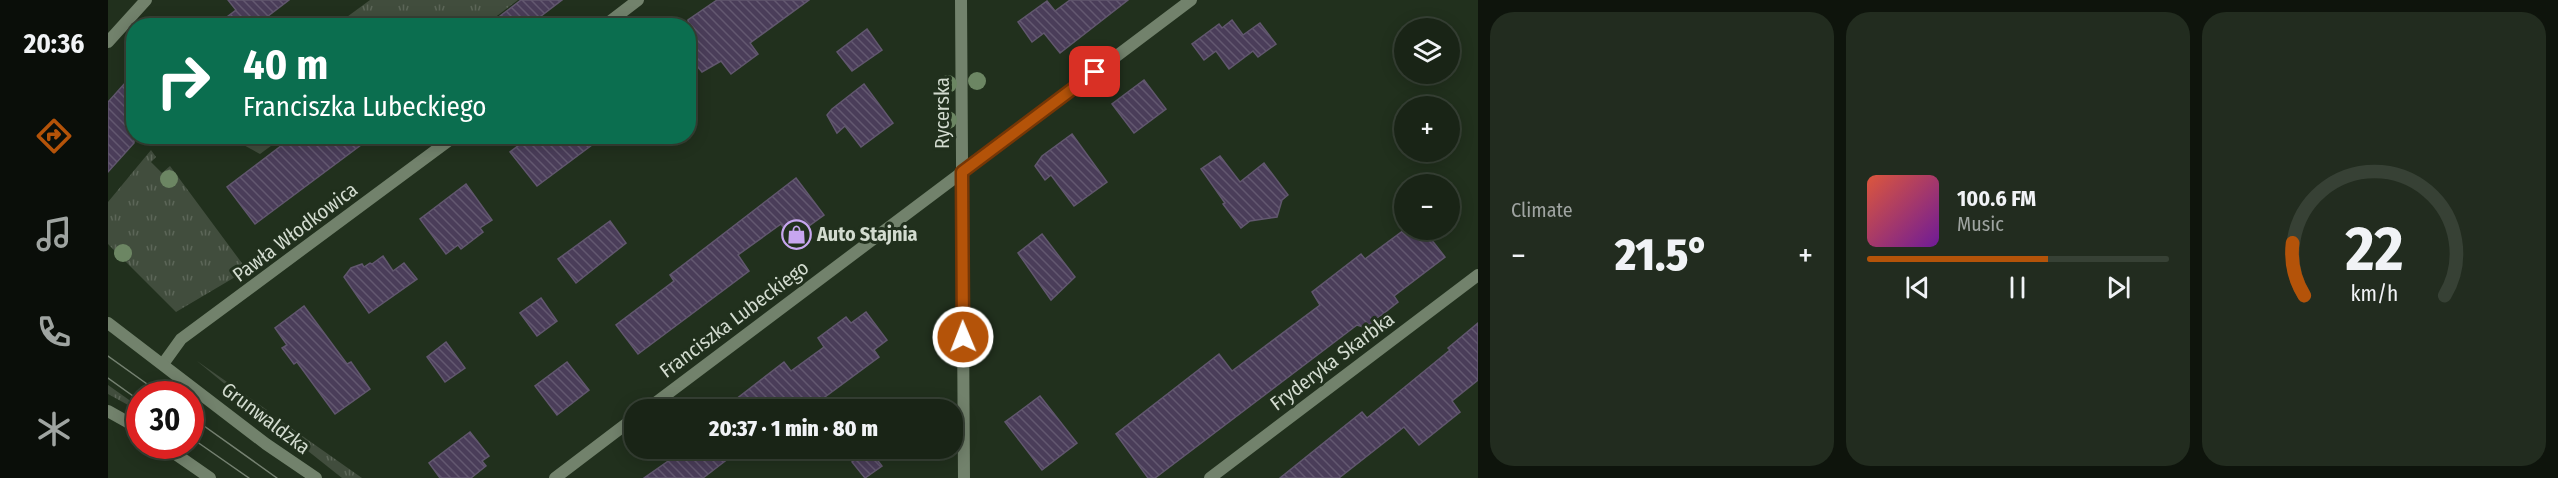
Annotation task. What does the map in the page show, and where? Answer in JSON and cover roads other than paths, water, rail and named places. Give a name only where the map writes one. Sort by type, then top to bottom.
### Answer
[{"type":"street","points":[[130,18],[146,0]]},
{"type":"street","points":[[615,18],[639,0]]},
{"type":"street","name":"Rycerska","points":[[961,0],[964,478]]},
{"type":"street","name":"Franciszka Lubeckiego","points":[[661,399],[1191,0]]},
{"type":"street","points":[[108,42],[126,22]]},
{"type":"street","name":"Pawła Włodkowica","points":[[163,364],[181,339],[444,144]]},
{"type":"street","name":"Fryderyka Skarbka","points":[[1210,478],[1478,274]]},
{"type":"street","name":"Grunwaldzka","points":[[108,323],[266,444],[316,478]]},
{"type":"street","points":[[108,411],[126,421]]},
{"type":"street","points":[[555,478],[624,426]]},
{"type":"street","points":[[183,459],[210,478]]},
{"type":"tram line","points":[[108,356],[143,381]]},
{"type":"tram line","points":[[108,378],[126,391]]},
{"type":"tram line","points":[[204,426],[277,478]]},
{"type":"tram line","points":[[204,447],[249,478]]},
{"type":"place","name":"Auto Stajnia","points":[[796,234]]}]
